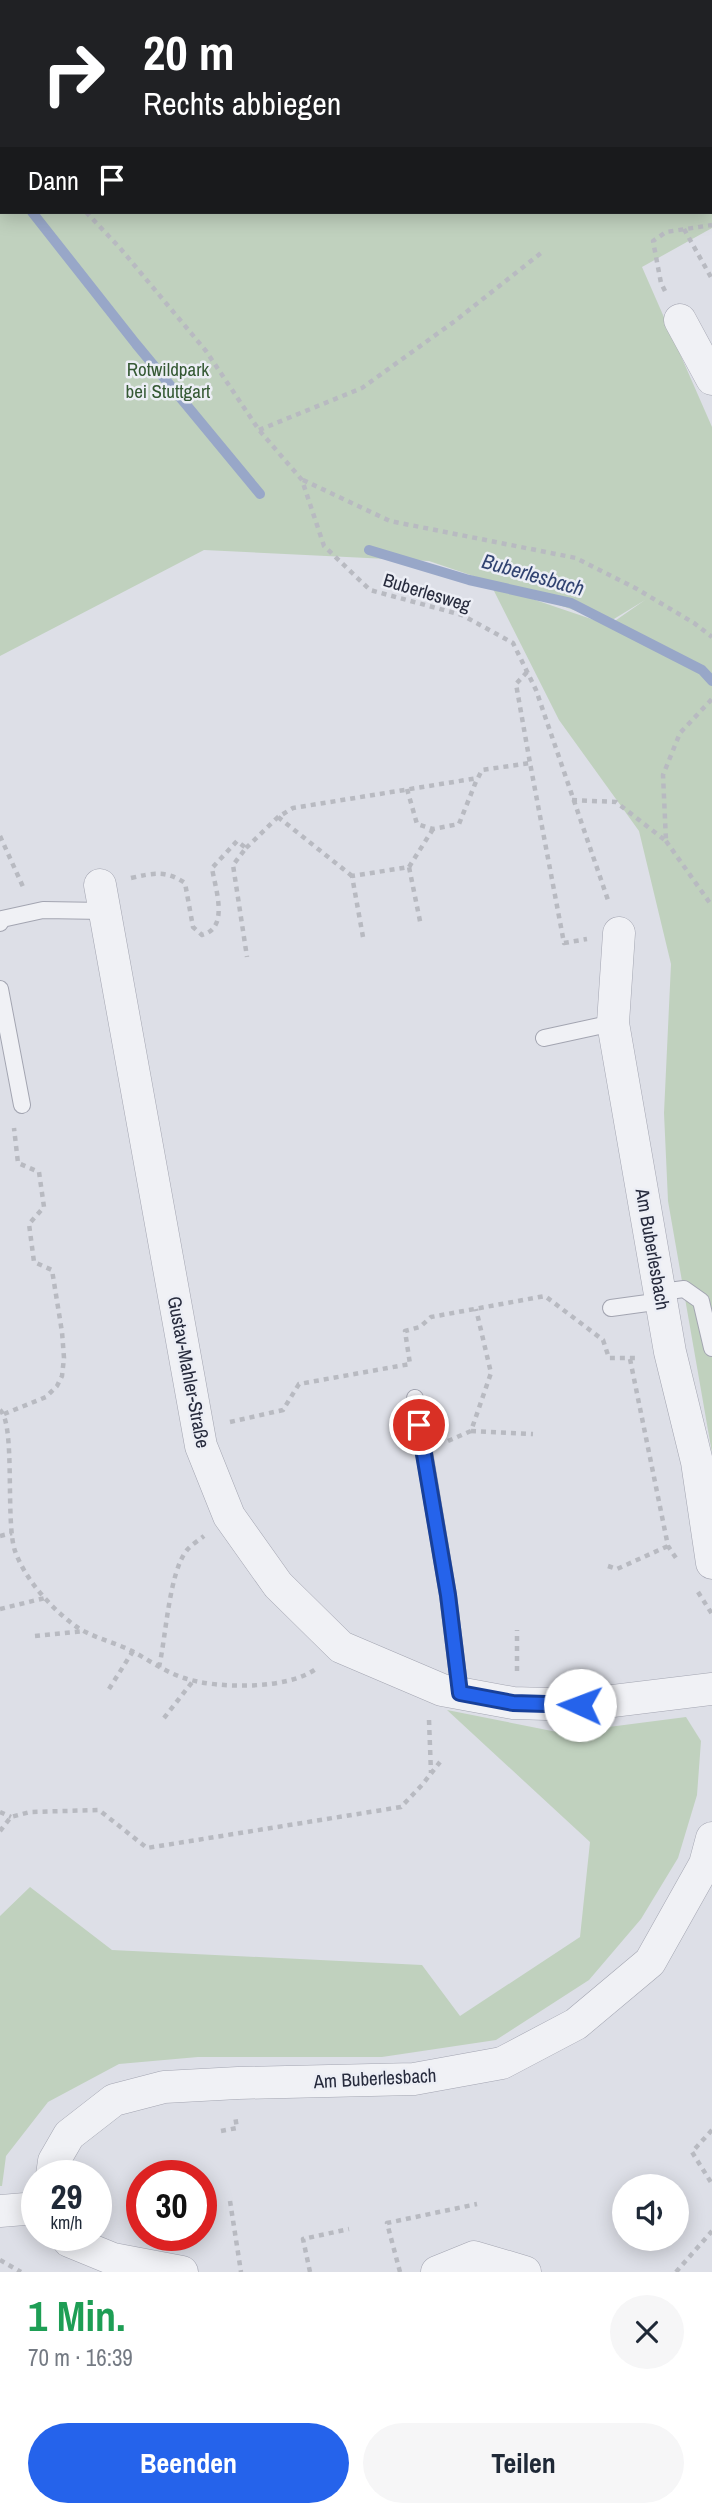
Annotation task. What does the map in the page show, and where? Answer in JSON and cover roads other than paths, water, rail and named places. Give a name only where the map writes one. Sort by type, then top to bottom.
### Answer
[{"type":"street","points":[[680,320],[712,379]]},
{"type":"street","name":"Gustav-Mahler-Straße","points":[[102,898],[201,1446],[229,1516],[278,1585],[341,1647],[442,1690],[513,1703],[580,1705],[712,1689]]},
{"type":"street","name":"Am Buberlesbach","points":[[619,933],[613,1023],[670,1352],[697,1462],[712,1563]]},
{"type":"street","name":"Am Buberlesbach","points":[[55,2160],[69,2135],[114,2100],[164,2087],[414,2079],[502,2063],[576,2024],[650,1962],[705,1864],[712,1838]]},
{"type":"street","points":[[0,2211],[21,2209]]},
{"type":"street","points":[[93,2251],[113,2259],[182,2272]]},
{"type":"street","points":[[437,2272],[474,2257],[525,2272]]},
{"type":"lane","points":[[0,923],[2,919],[102,898]]},
{"type":"lane","points":[[0,989],[22,1105]]},
{"type":"lane","points":[[544,1038],[613,1023]]},
{"type":"lane","points":[[611,1308],[684,1289],[701,1301],[712,1348]]},
{"type":"lane","points":[[415,1398],[448,1595],[460,1693]]},
{"type":"waterway","name":"Buberlesbach","points":[[34,214],[136,344],[260,494]]},
{"type":"waterway","name":"Buberlesbach","points":[[369,550],[469,580],[571,603],[702,670],[712,681]]},
{"type":"park label","name":"Rotwildpark bei Stuttgart","points":[[168,380]]}]
